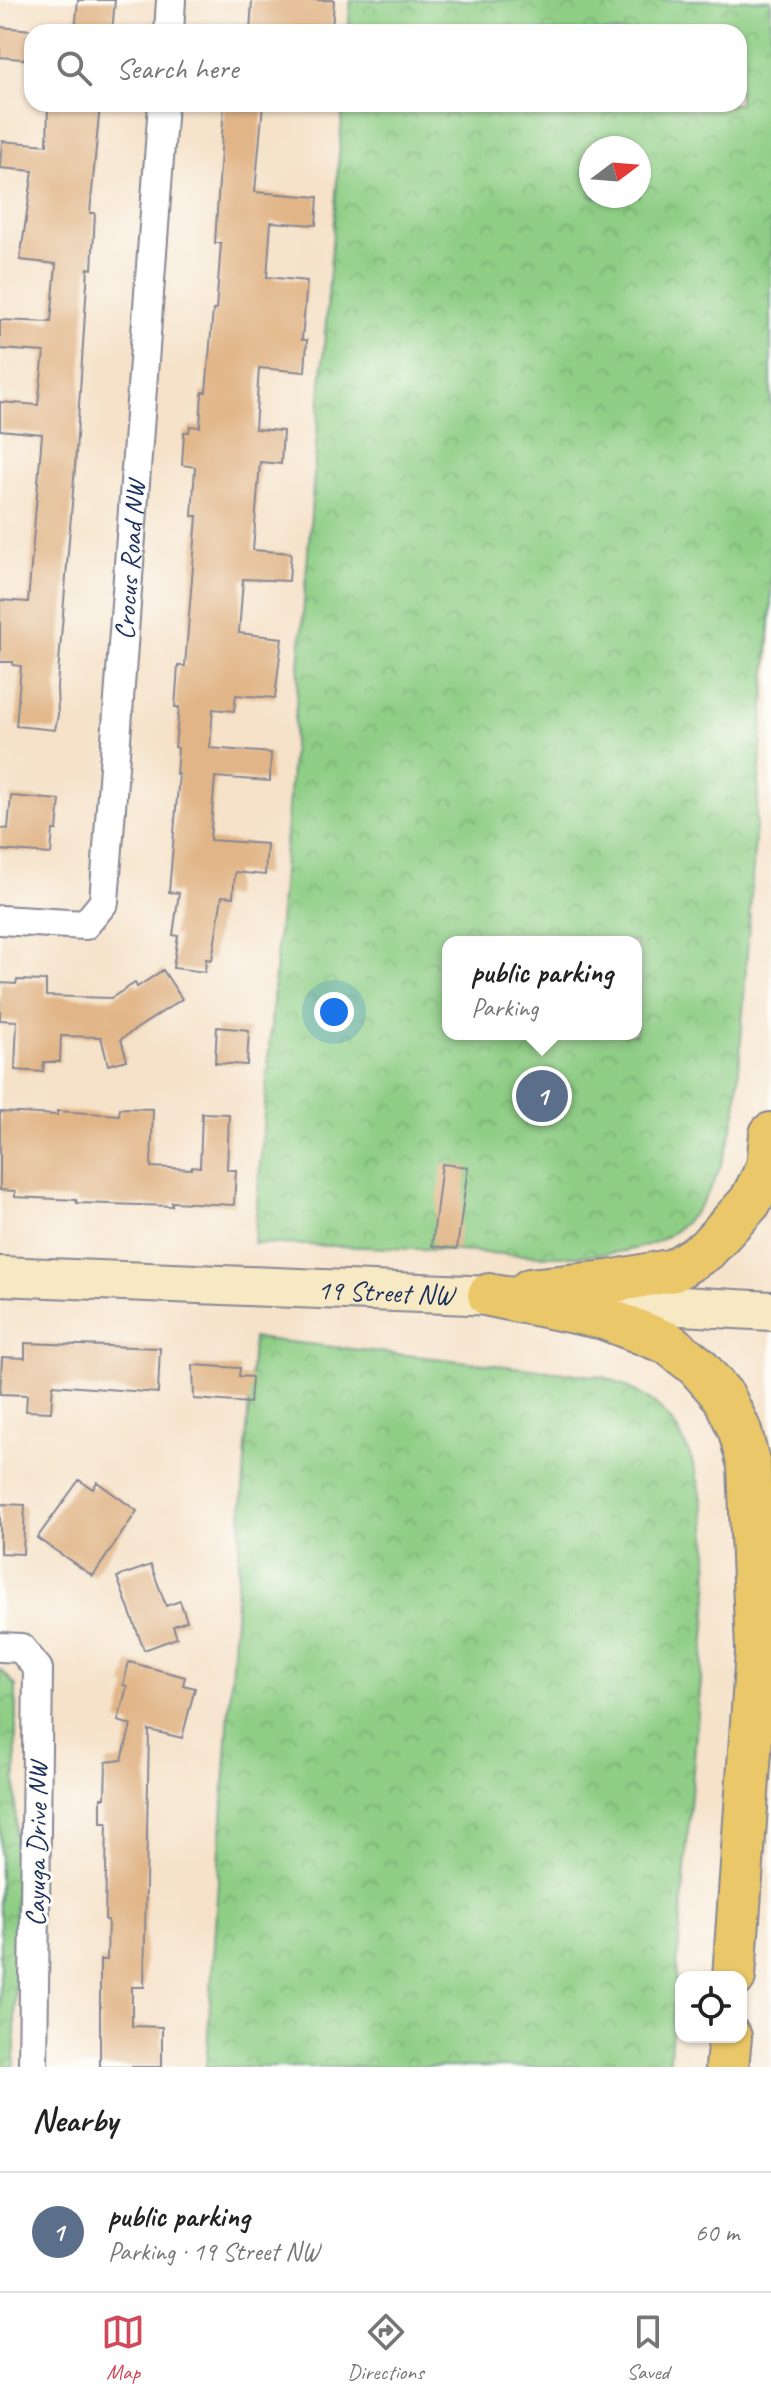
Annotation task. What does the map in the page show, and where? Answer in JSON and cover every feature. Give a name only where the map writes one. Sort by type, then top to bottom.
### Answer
[{"type":"main road","points":[[489,1295],[609,1282],[674,1270],[706,1250],[750,1202],[768,1167],[771,1134]]},
{"type":"main road","points":[[489,1295],[604,1318],[668,1343],[697,1366],[724,1397],[740,1431],[749,1466],[757,1649]]},
{"type":"main road","points":[[734,1971],[771,1457]]},
{"type":"main road","points":[[727,2067],[729,2043]]},
{"type":"street","points":[[170,24],[171,0]]},
{"type":"street","name":"Crocus Road NW","points":[[0,920],[85,925],[104,902],[162,112]]},
{"type":"street","name":"19 Street NW","points":[[0,1276],[489,1295],[771,1311]]},
{"type":"street","name":"Cayuga Drive NW","points":[[0,1647],[21,1648],[38,1669],[33,2067]]},
{"type":"green space","points":[[351,0],[771,0],[771,607],[736,1112],[722,1163],[707,1194],[686,1222],[650,1244],[624,1251],[562,1256],[254,1243],[342,112],[747,112],[747,24],[349,24]]},
{"type":"green space","points":[[253,1338],[604,1377],[649,1400],[671,1421],[688,1450],[702,1499],[708,1565],[706,1633],[669,2067],[206,2067]]},
{"type":"green space","points":[[0,1669],[16,1686],[15,2067],[0,2067]]},
{"type":"building","points":[[78,0],[115,0],[113,24],[76,24]]},
{"type":"building","points":[[252,0],[334,0],[332,24],[250,24]]},
{"type":"building","points":[[0,27],[24,29],[24,59],[0,57]]},
{"type":"building","points":[[48,112],[99,112],[90,213],[95,213],[92,269],[88,268],[55,730],[16,726],[21,666],[13,665],[13,662],[0,662],[0,600],[28,602],[42,434],[0,430],[0,402],[38,405],[44,352],[0,349],[0,320],[51,322],[56,264],[20,260],[33,171],[0,168],[2,141],[47,145]]},
{"type":"building","points":[[223,112],[262,112],[255,192],[318,197],[316,225],[271,222],[267,277],[307,281],[302,340],[307,340],[305,372],[259,368],[255,429],[283,431],[281,464],[260,462],[253,550],[291,553],[289,581],[243,579],[239,633],[282,638],[275,698],[236,695],[234,711],[213,709],[210,748],[271,753],[270,781],[215,777],[210,840],[267,844],[265,875],[235,872],[233,897],[222,896],[212,960],[206,959],[205,972],[173,968],[178,936],[173,935],[179,893],[169,892],[179,774],[176,774],[178,748],[175,747],[179,707],[175,707],[178,666],[185,666],[197,516],[192,516],[195,467],[182,465],[184,432],[189,432],[190,426],[200,427],[202,392],[206,392],[221,243],[215,243]]},
{"type":"building","points":[[11,796],[60,800],[51,854],[0,850],[0,828],[8,829]]},
{"type":"building","points":[[163,970],[182,999],[121,1039],[127,1060],[108,1065],[101,1037],[61,1036],[60,1062],[44,1062],[43,1072],[15,1070],[17,1021],[0,1020],[0,983],[46,981],[46,996],[111,998],[135,983],[137,987]]},
{"type":"building","points":[[217,1027],[249,1030],[247,1065],[215,1063]]},
{"type":"building","points":[[120,1108],[153,1109],[151,1167],[200,1167],[202,1113],[229,1114],[227,1170],[236,1170],[234,1205],[77,1203],[76,1200],[15,1197],[15,1191],[0,1190],[0,1112],[57,1115],[57,1111],[119,1115]]},
{"type":"building","points":[[442,1164],[468,1167],[457,1249],[432,1246]]},
{"type":"building","points":[[25,1343],[160,1348],[158,1393],[53,1385],[51,1412],[26,1411],[27,1395],[0,1394],[2,1357],[25,1358]]},
{"type":"building","points":[[193,1365],[240,1368],[239,1376],[252,1377],[250,1403],[194,1399]]},
{"type":"building","points":[[79,1480],[93,1489],[97,1482],[137,1511],[93,1576],[37,1538]]},
{"type":"building","points":[[0,1504],[25,1505],[23,1554],[0,1553]]},
{"type":"building","points":[[151,1565],[166,1606],[180,1601],[187,1621],[173,1626],[177,1638],[144,1650],[117,1577]]},
{"type":"building","points":[[129,1662],[185,1677],[183,1685],[195,1688],[182,1738],[149,1730],[144,1987],[132,1987],[132,2026],[162,2027],[162,2067],[100,2067],[100,1960],[107,1960],[108,1920],[105,1920],[107,1823],[101,1823],[101,1798],[105,1798],[106,1762],[122,1760],[131,1725],[118,1721],[127,1686],[123,1685]]},
{"type":"place","name":"public parking","points":[[542,1096]]}]
